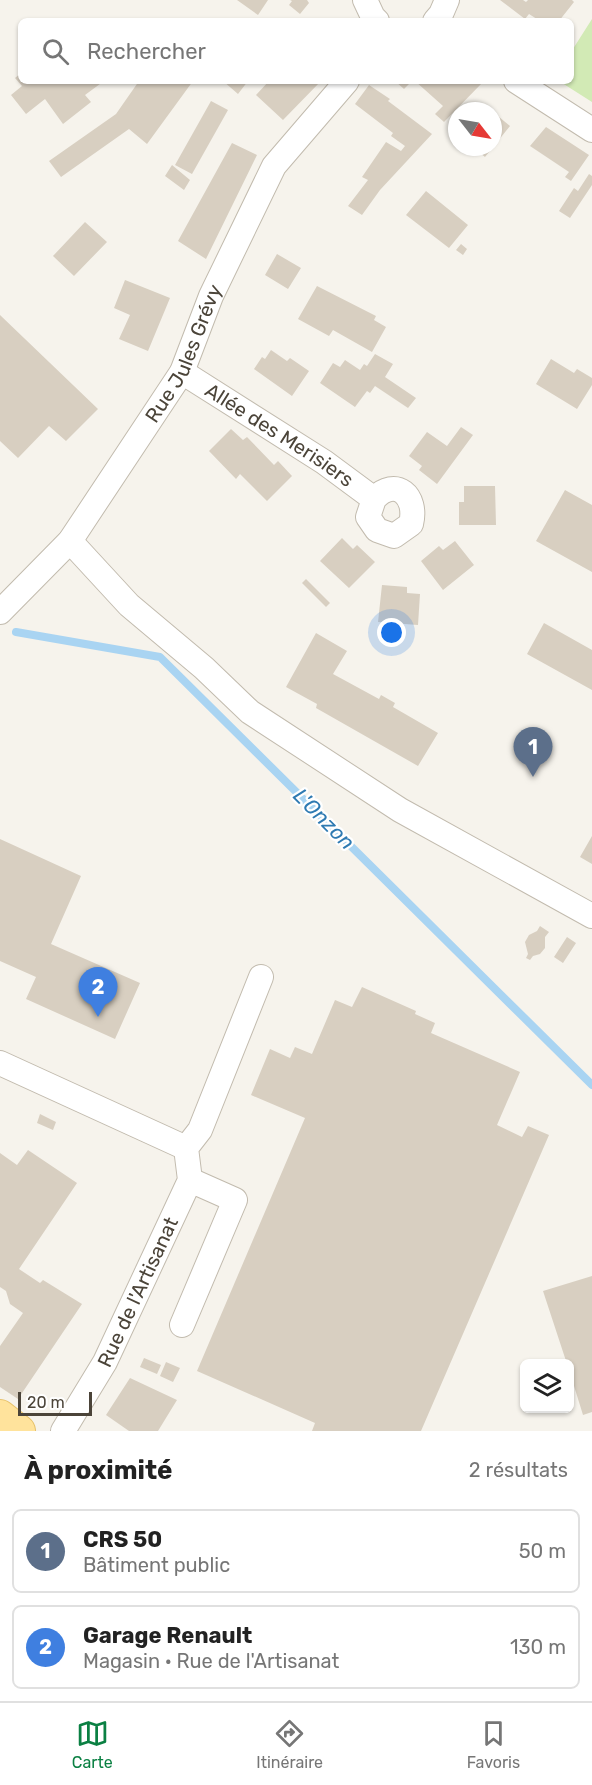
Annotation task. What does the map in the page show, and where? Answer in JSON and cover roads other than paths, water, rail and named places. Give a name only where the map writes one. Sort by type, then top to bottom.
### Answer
[{"type":"main road","points":[[0,1416],[19,1431]]},
{"type":"street","points":[[365,0],[374,18]]},
{"type":"street","points":[[438,18],[447,0]]},
{"type":"street","name":"Rue Jules Grévy","points":[[2,606],[70,541],[182,372],[211,296],[274,166],[344,84]]},
{"type":"street","points":[[521,84],[592,130]]},
{"type":"street","name":"Allée des Merisiers","points":[[182,372],[324,462],[374,500]]},
{"type":"street","points":[[70,541],[129,605],[204,668],[250,712],[400,810],[592,916]]},
{"type":"street","points":[[182,1326],[235,1200],[190,1180],[186,1148],[200,1130],[261,977]]},
{"type":"street","points":[[0,1063],[186,1148]]},
{"type":"street","name":"Rue de l'Artisanat","points":[[63,1431],[105,1362],[190,1180]]},
{"type":"waterway","name":"L'Onzon","points":[[16,632],[160,657],[592,1085]]},
{"type":"place","name":"CRS 50","points":[[533,777]]},
{"type":"place","name":"Garage Renault","points":[[98,1017]]}]
